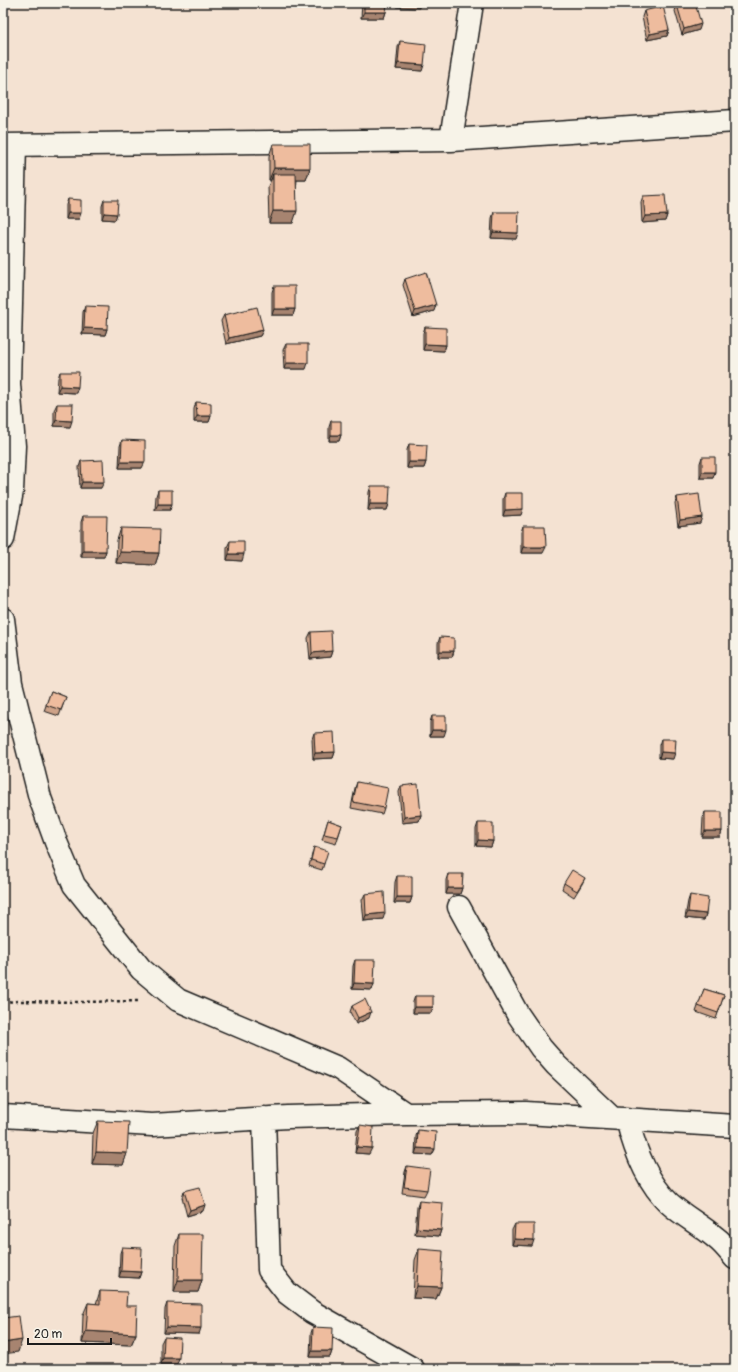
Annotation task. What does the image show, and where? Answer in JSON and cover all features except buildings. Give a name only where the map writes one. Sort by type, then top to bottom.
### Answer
[{"type":"street","points":[[451,140],[472,3]]},
{"type":"street","points":[[3,539],[12,492],[14,446],[9,384],[9,145],[451,140],[735,121]]},
{"type":"street","points":[[3,619],[11,683],[40,798],[74,885],[142,969],[178,1000],[338,1068],[406,1114]]},
{"type":"street","points":[[459,907],[517,1012],[541,1048],[556,1065],[619,1119],[632,1140],[642,1164],[654,1184],[669,1203],[716,1238],[735,1258]]},
{"type":"street","points":[[3,1116],[152,1125],[264,1118],[406,1114],[526,1114],[735,1126]]},
{"type":"street","points":[[264,1118],[269,1270],[287,1293],[312,1312],[414,1369]]},
{"type":"path","points":[[3,1002],[178,1000]]}]
